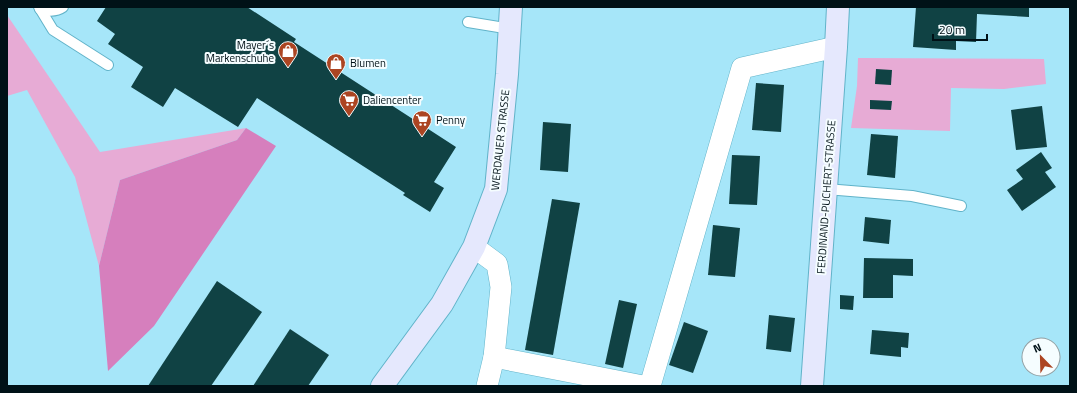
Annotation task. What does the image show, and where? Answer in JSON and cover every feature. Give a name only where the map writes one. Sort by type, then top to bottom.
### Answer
[{"type":"main road","name":"WERDAUER STRASSE","points":[[382,386],[442,304],[474,247],[496,189],[511,7]]},
{"type":"main road","name":"FERDINAND-PUCHERT-STRASSE","points":[[812,386],[838,7]]},
{"type":"street","points":[[650,386],[742,68],[836,47]]},
{"type":"street","points":[[474,247],[497,264],[501,288],[494,357],[486,386]]},
{"type":"street","points":[[494,357],[643,386]]},
{"type":"lane","points":[[39,8],[47,11],[60,9],[62,7]]},
{"type":"lane","points":[[39,8],[53,30],[108,65]]},
{"type":"lane","points":[[468,22],[510,29]]},
{"type":"lane","points":[[826,189],[912,196],[961,206]]},
{"type":"shaded area","points":[[7,15],[100,152],[246,128],[237,140],[120,180],[99,266],[75,177],[27,90],[7,96]]},
{"type":"shaded area","points":[[858,58],[1044,59],[1046,84],[1004,89],[951,88],[950,131],[851,128],[857,86]]},
{"type":"shaded area","points":[[246,128],[276,146],[154,326],[108,371],[99,266],[120,180],[237,140]]},
{"type":"building","name":"Daliencenter","points":[[106,7],[247,7],[296,39],[294,42],[456,147],[434,182],[444,188],[430,212],[403,195],[405,193],[257,98],[238,127],[175,88],[163,107],[131,87],[143,67],[108,44],[115,34],[97,21]]},
{"type":"building","points":[[916,7],[1029,7],[1029,17],[977,14],[976,42],[956,41],[956,50],[913,47]]},
{"type":"building","points":[[876,69],[892,70],[891,85],[875,84]]},
{"type":"building","points":[[756,83],[784,85],[781,132],[752,130]]},
{"type":"building","points":[[870,100],[892,101],[891,110],[870,109]]},
{"type":"building","points":[[1042,106],[1047,147],[1016,150],[1011,110]]},
{"type":"building","points":[[543,122],[571,124],[568,172],[540,170]]},
{"type":"building","points":[[871,134],[898,136],[895,178],[867,175]]},
{"type":"building","points":[[1041,152],[1052,168],[1045,172],[1056,187],[1022,211],[1007,190],[1023,179],[1016,170]]},
{"type":"building","points":[[732,155],[760,156],[757,205],[729,204]]},
{"type":"building","points":[[552,199],[580,203],[553,355],[525,350]]},
{"type":"building","points":[[865,217],[891,220],[889,244],[863,241]]},
{"type":"building","points":[[713,225],[740,228],[735,277],[708,275]]},
{"type":"building","points":[[864,258],[913,259],[913,276],[893,275],[893,298],[863,298]]},
{"type":"building","points":[[217,281],[262,312],[211,386],[148,386]]},
{"type":"building","points":[[840,295],[854,296],[853,310],[840,309]]},
{"type":"building","points":[[619,300],[637,304],[623,368],[605,364]]},
{"type":"building","points":[[769,315],[795,318],[791,352],[766,349]]},
{"type":"building","points":[[684,322],[708,331],[693,373],[669,365]]},
{"type":"building","points":[[290,329],[329,355],[308,386],[253,386]]},
{"type":"building","points":[[872,330],[909,333],[908,348],[901,347],[901,357],[870,354]]},
{"type":"place","name":"Mayer´s Markenschuhe","points":[[288,68]]},
{"type":"place","name":"Blumen","points":[[336,80]]},
{"type":"place","name":"Daliencenter","points":[[349,117]]},
{"type":"place","name":"Penny","points":[[422,137]]}]
